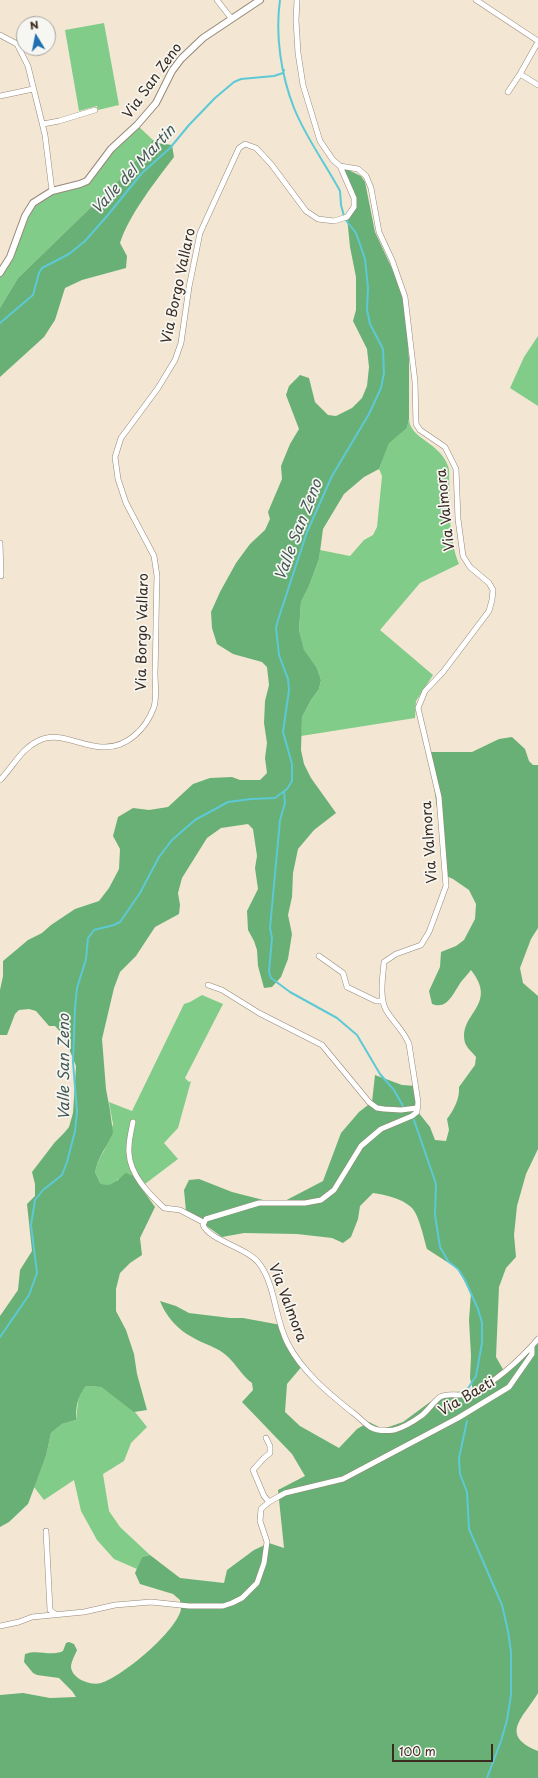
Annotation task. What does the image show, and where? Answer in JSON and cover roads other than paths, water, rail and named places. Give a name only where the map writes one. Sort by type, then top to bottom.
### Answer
[{"type":"street","points":[[217,0],[231,18]]},
{"type":"street","name":"Via San Zeno","points":[[0,273],[10,257],[28,209],[38,198],[52,191],[87,181],[111,149],[137,125],[156,103],[172,70],[181,59],[202,38],[260,0]]},
{"type":"street","points":[[297,0],[296,39],[303,85],[320,141],[333,160],[340,166]]},
{"type":"street","points":[[476,0],[538,41],[520,74],[508,92]]},
{"type":"street","points":[[0,36],[17,44],[28,66],[43,124],[52,191]]},
{"type":"street","points":[[520,74],[538,85]]},
{"type":"street","points":[[0,96],[33,89]]},
{"type":"street","points":[[43,124],[59,121],[95,110]]},
{"type":"street","name":"Via Borgo Vallaro","points":[[0,780],[28,747],[39,740],[50,737],[101,748],[111,747],[126,742],[144,728],[154,706],[157,576],[154,556],[133,519],[118,479],[115,457],[121,438],[158,388],[175,360],[181,343],[189,288],[200,233],[239,148],[245,144],[256,148],[271,164],[306,211],[318,218],[334,221],[347,217],[354,207],[354,198],[340,166]]},
{"type":"street","name":"Via Valmora","points":[[340,166],[358,169],[366,176],[371,188],[379,232],[392,260],[405,297],[415,382],[416,424],[420,430],[445,447],[451,456],[456,469],[458,519],[463,556],[470,567],[489,583],[493,590],[489,611],[443,672],[425,691],[418,708],[439,797],[446,886],[429,932],[421,945],[396,954],[384,962],[383,1000],[386,1009],[406,1036],[410,1044],[418,1102],[417,1108]]},
{"type":"street","points":[[0,543],[2,576]]},
{"type":"street","points":[[319,956],[343,973],[347,987],[376,1001],[383,1000]]},
{"type":"street","points":[[203,1222],[206,1219],[259,1204],[305,1203],[321,1200],[334,1190],[362,1146],[381,1129],[412,1116],[417,1112],[417,1108],[401,1110],[377,1108],[369,1102],[322,1045],[259,1013],[222,990],[208,984]]},
{"type":"street","name":"Via Valmora","points":[[133,1122],[129,1153],[131,1163],[146,1190],[164,1208],[180,1210],[203,1222],[205,1228],[258,1262],[268,1282],[278,1319],[287,1343],[298,1361],[337,1400],[371,1427],[382,1431],[395,1430],[420,1416],[439,1398],[448,1394],[464,1395],[481,1389],[532,1346]]},
{"type":"street","name":"Via Baeti","points":[[269,1502],[285,1493],[343,1479],[430,1433],[509,1387],[532,1354],[532,1346],[538,1340]]},
{"type":"street","points":[[0,1626],[19,1622],[32,1617],[84,1612],[115,1605],[151,1602],[189,1606],[223,1606],[242,1598],[257,1583],[264,1563],[267,1542],[260,1521],[261,1509],[269,1502],[264,1496],[253,1470],[270,1454],[270,1446],[266,1438]]},
{"type":"street","points":[[46,1531],[50,1610],[55,1614]]},
{"type":"waterway","name":"Valle San Zeno","points":[[280,0],[278,27],[280,55],[289,95],[304,130],[340,191],[341,205],[344,216]]},
{"type":"waterway","name":"Valle del Martin","points":[[0,323],[33,295],[39,273],[42,268],[69,254],[85,241],[142,173],[170,148],[189,125],[215,98],[234,82],[241,79],[274,76],[283,73],[284,70]]},
{"type":"waterway","name":"Valle San Zeno","points":[[0,1337],[29,1295],[37,1273],[31,1225],[35,1200],[43,1190],[62,1175],[75,1131],[77,1112],[73,1062],[75,1008],[77,988],[86,959],[88,938],[94,930],[120,922],[140,893],[159,857],[172,840],[195,820],[228,802],[275,798],[287,789],[292,781],[292,764],[283,732],[289,690],[288,679],[279,655],[276,628],[307,532],[332,476],[369,414],[381,388],[384,373],[383,349],[370,324],[367,310],[368,288],[365,259],[356,233],[345,219]]},
{"type":"waterway","name":"Valle San Zeno","points":[[284,792],[285,803],[280,820],[270,928],[272,938],[269,972],[271,978],[290,992],[337,1018],[357,1035],[380,1074],[394,1090],[403,1106]]},
{"type":"waterway","name":"Valle San Zeno","points":[[414,1120],[436,1184],[435,1215],[440,1247],[448,1261],[458,1269],[465,1280],[478,1309],[482,1323],[482,1343],[476,1376],[467,1390]]},
{"type":"waterway","name":"Valle San Zeno","points":[[467,1421],[459,1458],[460,1474],[467,1492],[469,1529],[502,1605],[511,1652],[511,1695],[507,1720],[487,1778]]}]
